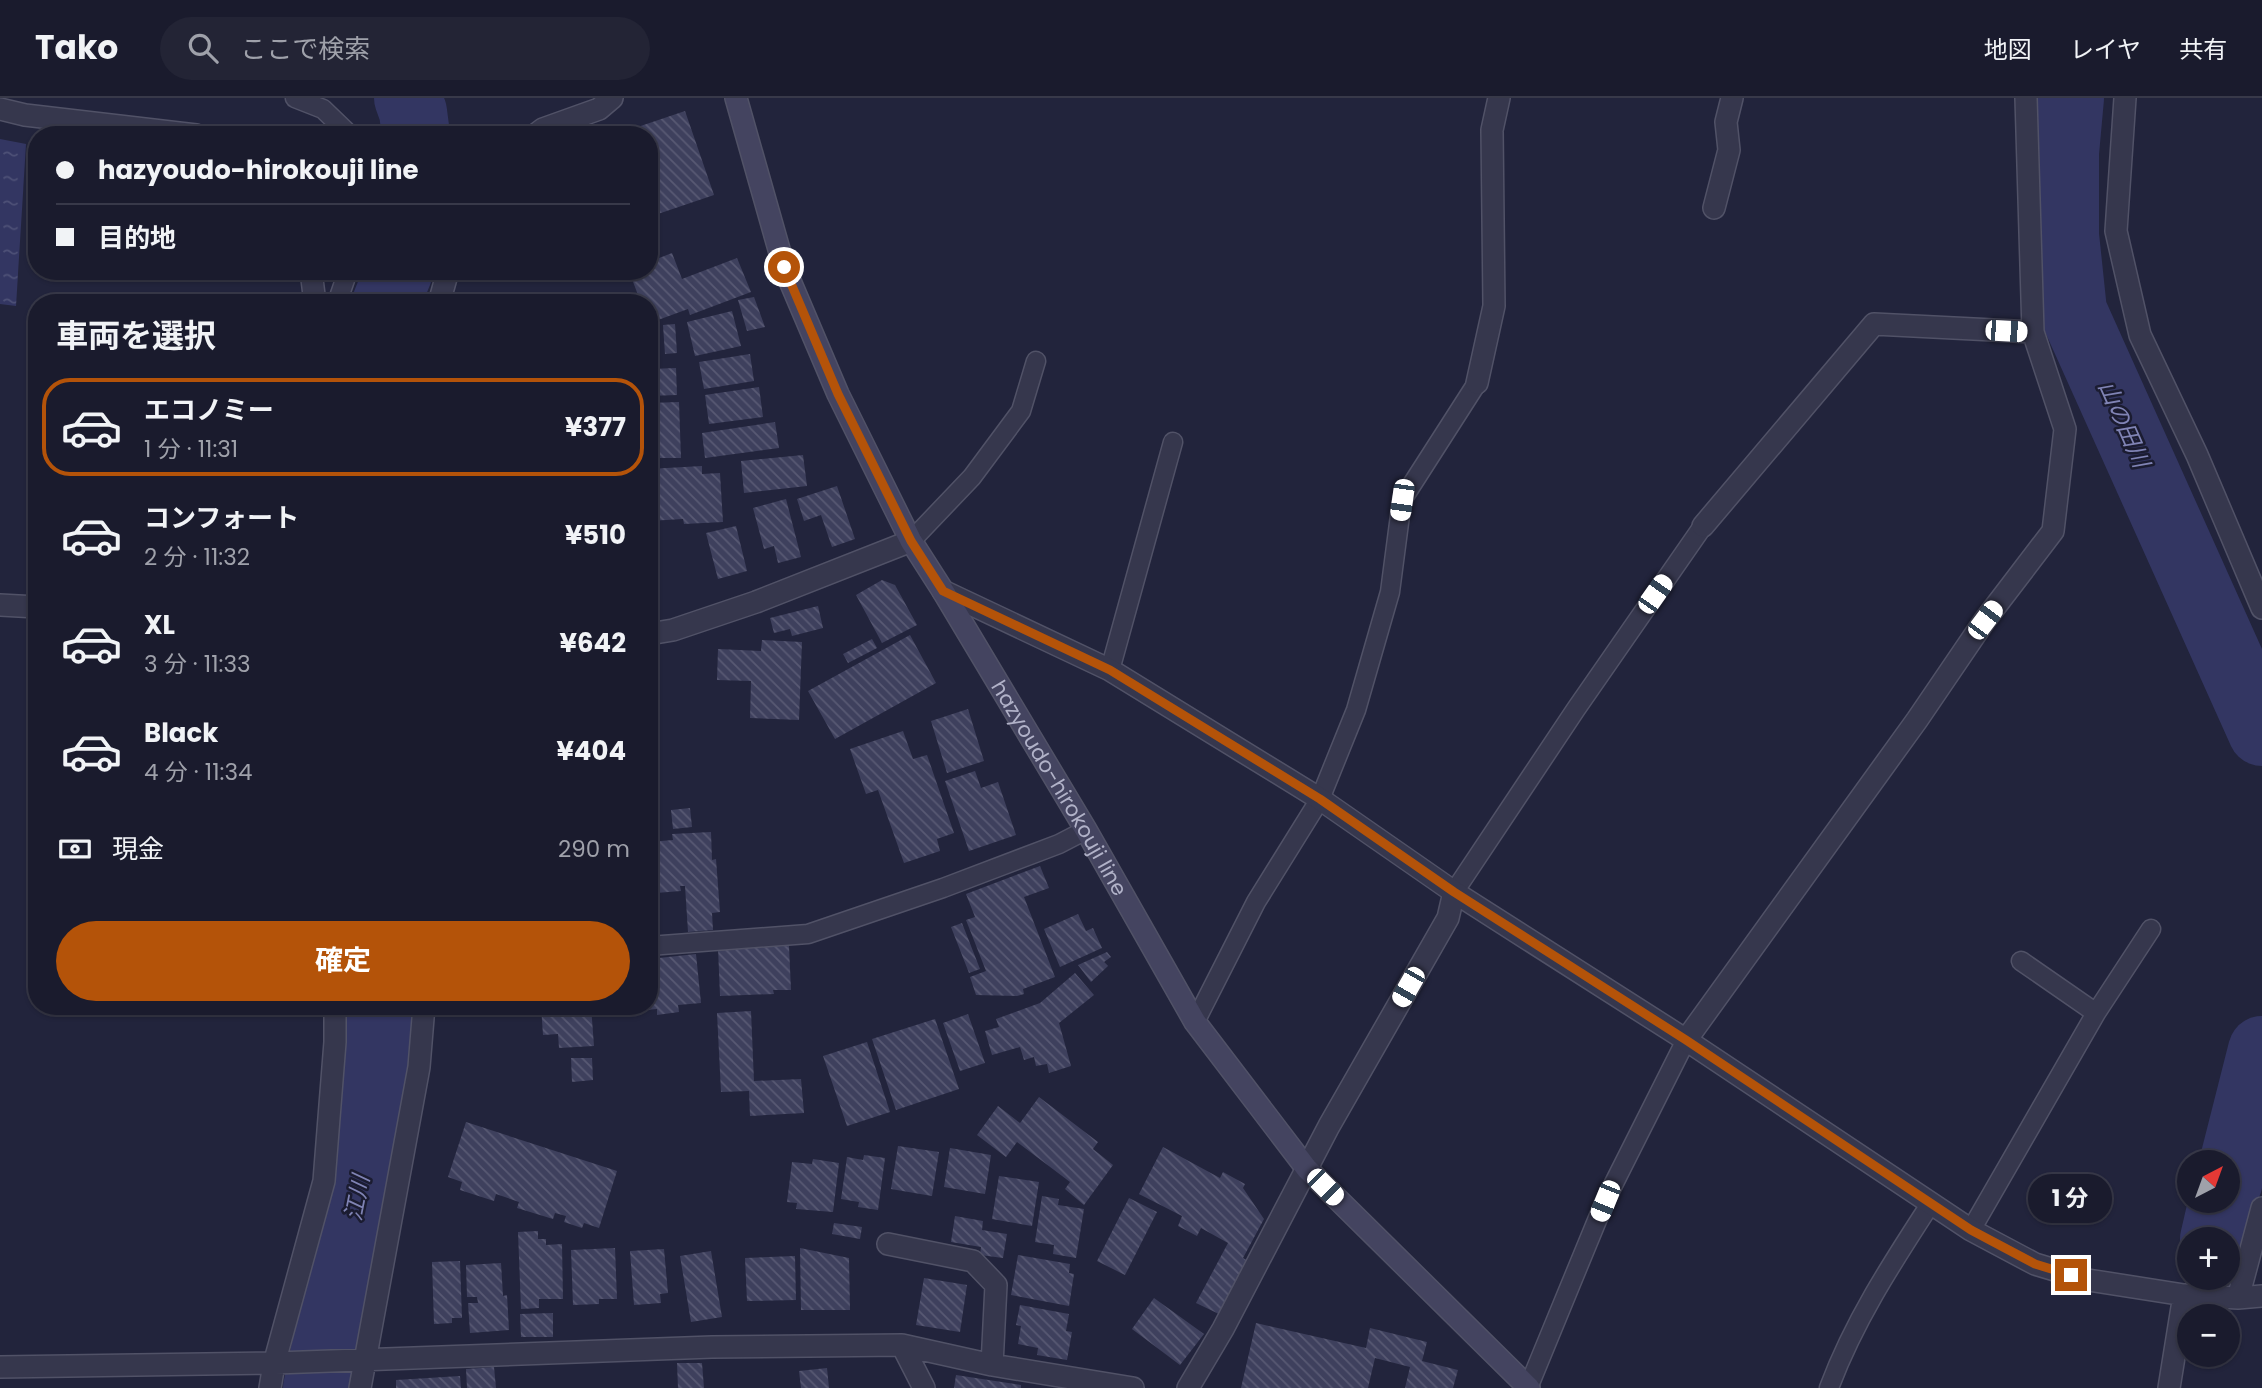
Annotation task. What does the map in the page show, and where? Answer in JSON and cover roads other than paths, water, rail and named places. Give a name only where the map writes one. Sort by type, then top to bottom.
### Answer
[{"type":"main road","name":"hazyoudo-hirokouji line","points":[[736,98],[784,267],[838,394],[911,541],[1086,830],[1195,1022],[1307,1169],[1528,1388]]},
{"type":"street","points":[[551,126],[599,109],[612,98]]},
{"type":"street","points":[[1477,383],[1494,306],[1492,130],[1499,98]]},
{"type":"street","points":[[1714,208],[1729,150],[1726,122],[1732,98]]},
{"type":"street","points":[[1686,1040],[1917,720],[1985,620],[2053,531],[2065,429],[2033,332],[2026,98]]},
{"type":"street","points":[[2126,98],[2116,231],[2140,335],[2197,455],[2262,608]]},
{"type":"street","points":[[0,109],[25,115],[119,126]]},
{"type":"street","points":[[1703,526],[1874,324],[2033,332]]},
{"type":"street","points":[[658,632],[756,602],[911,541]]},
{"type":"street","points":[[943,591],[1110,670],[1320,799],[1454,892],[1686,1040],[1971,1230],[2035,1264],[2078,1277],[2184,1295],[2238,1298],[2262,1296]]},
{"type":"street","points":[[0,605],[28,607]]},
{"type":"street","points":[[1188,1388],[1223,1329],[1335,1114],[1448,918],[1454,892]]},
{"type":"street","points":[[271,1388],[324,1181],[335,1015]]},
{"type":"street","points":[[360,1388],[419,1067],[423,1015]]},
{"type":"street","points":[[2238,1298],[2262,1208]]},
{"type":"street","points":[[888,1244],[972,1261],[996,1285],[992,1365]]},
{"type":"street","points":[[2169,1388],[2184,1295]]},
{"type":"street","points":[[0,1367],[275,1364],[712,1347],[902,1345],[992,1365],[1133,1388]]},
{"type":"street","points":[[902,1345],[924,1388]]},
{"type":"lane","points":[[295,98],[323,109],[341,126]]},
{"type":"lane","points":[[911,541],[972,477],[1021,411],[1036,361]]},
{"type":"lane","points":[[1195,1022],[1256,902],[1320,799],[1356,710],[1390,592],[1402,500],[1477,383]]},
{"type":"lane","points":[[1110,670],[1173,442]]},
{"type":"lane","points":[[1454,892],[1703,526]]},
{"type":"lane","points":[[658,945],[808,934],[943,888],[1059,844],[1086,830]]},
{"type":"lane","points":[[1971,1230],[2096,1013],[2151,929]]},
{"type":"lane","points":[[2021,961],[2096,1013]]},
{"type":"lane","points":[[1528,1388],[1605,1201],[1686,1040]]},
{"type":"lane","points":[[1829,1388],[1841,1356],[1877,1286],[1931,1203]]},
{"type":"water","points":[[0,139],[26,144],[16,306],[0,304]]},
{"type":"waterway","name":"江川","points":[[408,98],[415,126]]},
{"type":"waterway","name":"山の田川","points":[[2070,98],[2065,153],[2065,235],[2073,311],[2262,732]]},
{"type":"waterway","name":"江川","points":[[390,294],[395,280]]},
{"type":"waterway","name":"江川","points":[[317,1388],[362,1179],[379,1015]]},
{"type":"waterway","name":"山の田川","points":[[2237,1150],[2262,1050]]},
{"type":"waterway","name":"山の田川","points":[[2217,1227],[2220,1213]]}]
